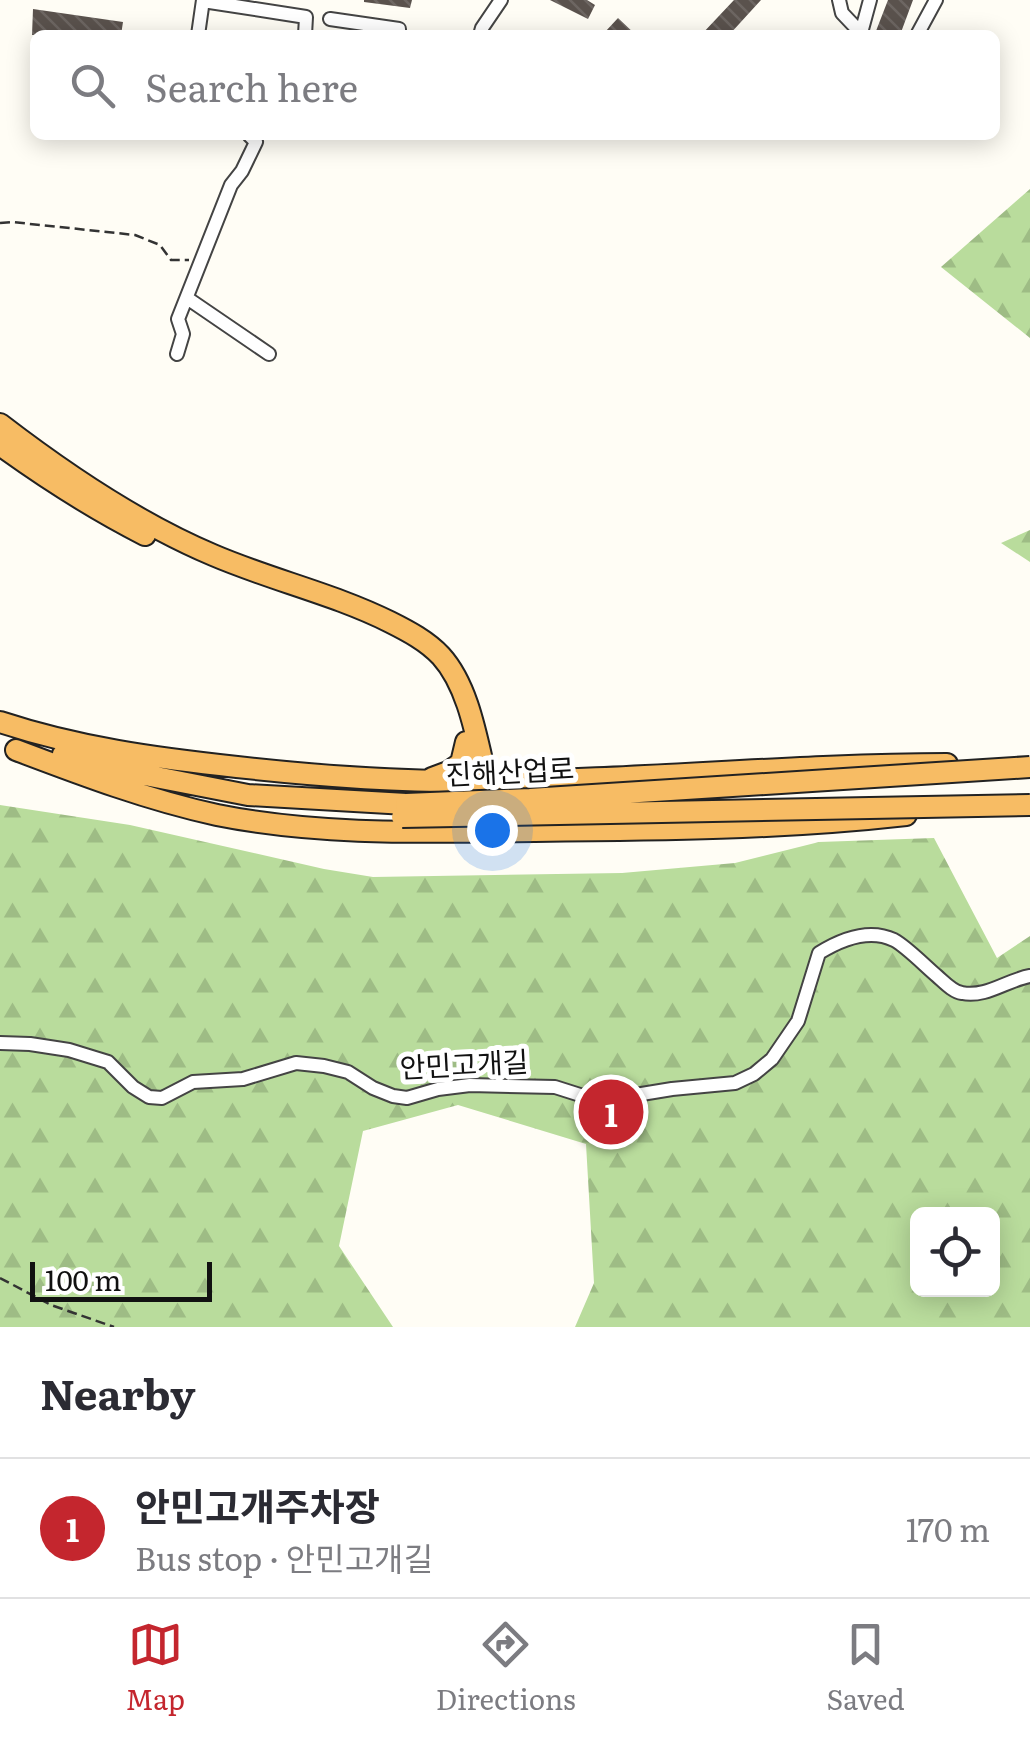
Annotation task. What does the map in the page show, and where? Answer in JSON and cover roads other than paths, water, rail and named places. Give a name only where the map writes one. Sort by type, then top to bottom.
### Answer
[{"type":"highway","points":[[0,424],[73,477],[182,540],[215,556],[366,610],[414,634],[440,655],[460,685],[479,781],[478,811],[492,832]]},
{"type":"highway","points":[[0,446],[99,512],[175,550],[348,616],[397,640],[436,667],[472,743],[488,762],[500,772],[523,780]]},
{"type":"highway","points":[[0,722],[94,748],[341,778],[479,781],[855,764],[1030,766]]},
{"type":"highway","name":"진해산업로","points":[[0,732],[176,793]]},
{"type":"highway","points":[[424,781],[461,763],[472,743]]},
{"type":"highway","name":"진해산업로","points":[[8,747],[102,778],[221,802],[321,815],[1030,805]]},
{"type":"highway","name":"진해산업로","points":[[404,811],[1030,766]]},
{"type":"highway","points":[[221,802],[274,824],[423,833],[734,828],[987,806]]},
{"type":"street","points":[[481,30],[501,0]]},
{"type":"street","points":[[839,0],[842,13],[858,30]]},
{"type":"street","points":[[863,30],[870,0]]},
{"type":"street","points":[[920,30],[936,0]]},
{"type":"street","points":[[199,30],[203,1],[306,16],[305,30]]},
{"type":"street","points":[[330,19],[400,30]]},
{"type":"street","points":[[177,354],[184,334],[178,319],[231,185],[242,172],[254,140]]},
{"type":"street","points":[[187,298],[269,354]]},
{"type":"street","name":"안민고개길","points":[[0,1043],[70,1050],[108,1062],[133,1087],[150,1097],[162,1098],[193,1082],[243,1079],[296,1064],[348,1072],[372,1088],[407,1098],[470,1085],[555,1087],[599,1101],[735,1082],[754,1074],[772,1059],[798,1022],[819,953],[851,938],[870,935],[894,940],[958,993],[982,994],[1013,979],[1030,976]]},
{"type":"place","name":"안민고개주차장","points":[[611,1112]]}]
